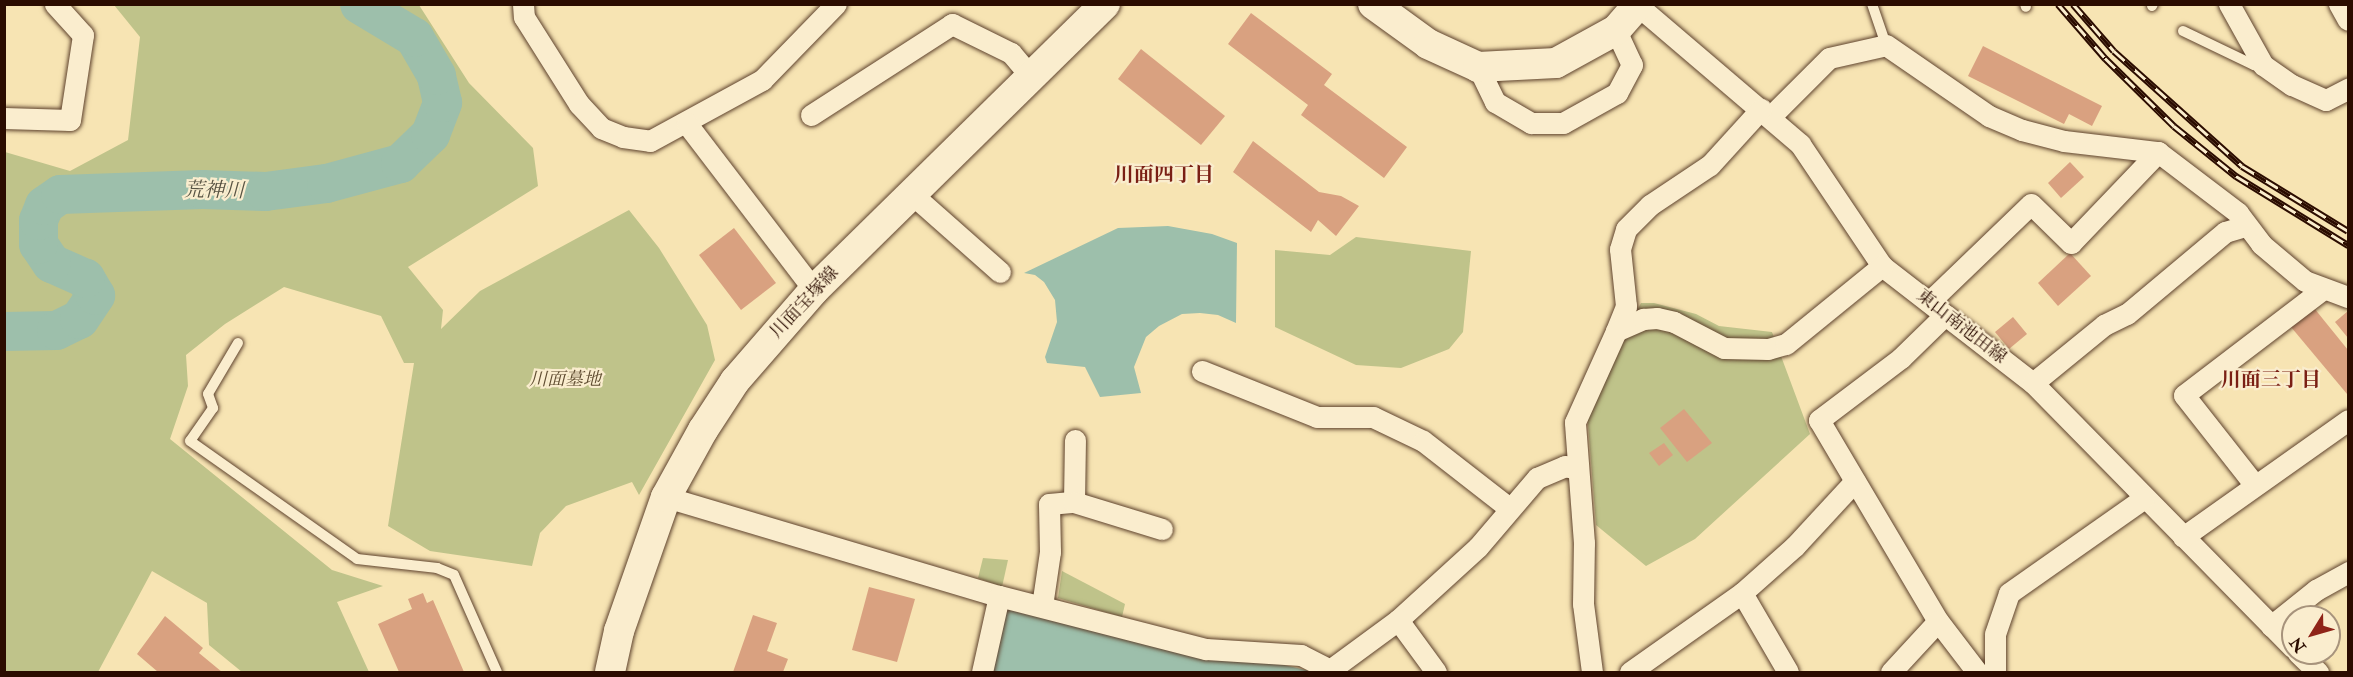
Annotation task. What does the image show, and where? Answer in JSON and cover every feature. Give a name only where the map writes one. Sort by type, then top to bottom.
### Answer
[{"type":"street","points":[[4,118],[70,120],[83,35],[55,4]]},
{"type":"street","points":[[523,4],[524,17],[579,104],[601,128],[623,137],[650,141],[687,124],[762,80],[836,4]]},
{"type":"street","name":"川面宝塚線","points":[[610,672],[619,631],[666,497],[703,430],[735,381],[814,290],[1106,4]]},
{"type":"street","points":[[1373,4],[1428,44],[1478,67],[1556,63],[1616,30],[1638,5]]},
{"type":"street","points":[[2229,4],[2263,65],[2292,85],[2326,100],[2349,89]]},
{"type":"street","points":[[2339,4],[2349,20]]},
{"type":"street","name":"東山南池田線","points":[[1638,5],[1800,144],[1882,266],[2033,382],[2281,636]]},
{"type":"street","points":[[811,115],[952,24],[1011,53],[1032,78]]},
{"type":"street","points":[[1478,67],[1495,102],[1531,123],[1563,123],[1617,93],[1632,65],[1616,30]]},
{"type":"street","points":[[1592,672],[1583,604],[1584,543],[1575,422],[1626,306],[1620,249],[1626,229],[1650,205],[1710,165],[1765,113],[1829,58],[1886,45],[1989,116],[2022,130],[2064,141],[2158,152],[2238,213],[2245,226],[2305,281],[2349,297]]},
{"type":"street","points":[[687,124],[814,290]]},
{"type":"street","points":[[1929,302],[2031,204],[2071,243],[2158,152]]},
{"type":"street","points":[[913,195],[1000,272]]},
{"type":"street","points":[[2033,382],[2104,325],[2127,314],[2225,232],[2245,226]]},
{"type":"street","points":[[1616,331],[1643,319],[1656,318],[1674,322],[1724,348],[1768,349],[1786,344],[1882,266]]},
{"type":"street","points":[[2254,484],[2184,395],[2323,289]]},
{"type":"street","points":[[1946,315],[1901,358],[1819,420],[1938,621],[1977,672]]},
{"type":"street","points":[[1202,371],[1317,417],[1373,417],[1423,441],[1509,508]]},
{"type":"street","points":[[2183,537],[2254,484],[2349,420]]},
{"type":"street","points":[[1074,502],[1075,440]]},
{"type":"street","points":[[666,497],[999,596],[1206,649],[1301,655],[1331,671],[1398,620],[1478,547],[1537,478],[1565,466],[1577,469]]},
{"type":"street","points":[[1630,672],[1742,593],[1795,546],[1855,481]]},
{"type":"street","points":[[1995,672],[1995,634],[2009,593],[2144,498]]},
{"type":"street","points":[[1042,606],[1050,552],[1049,504],[1074,502],[1162,529]]},
{"type":"street","points":[[2271,626],[2316,590],[2349,572]]},
{"type":"street","points":[[1742,593],[1788,672]]},
{"type":"street","points":[[982,672],[999,596]]},
{"type":"street","points":[[1398,620],[1436,672]]},
{"type":"street","points":[[1891,672],[1938,621]]},
{"type":"lane","points":[[1872,4],[1886,45]]},
{"type":"lane","points":[[2183,31],[2254,65],[2263,65]]},
{"type":"lane","points":[[238,343],[208,394],[213,408],[190,441],[357,559],[437,568],[454,575],[496,672]]},
{"type":"green space","name":"川面墓地","points":[[114,5],[419,5],[469,83],[533,148],[538,186],[408,267],[443,310],[441,329],[480,291],[629,210],[659,248],[707,325],[715,360],[639,495],[632,482],[566,506],[540,533],[532,566],[430,551],[388,526],[414,363],[404,363],[381,316],[284,287],[225,324],[186,355],[188,386],[170,439],[332,570],[383,586],[337,602],[369,672],[242,672],[209,645],[207,603],[152,571],[98,672],[5,672],[5,152],[70,171],[128,140],[140,37]]},
{"type":"green space","points":[[1356,237],[1471,251],[1463,332],[1449,349],[1401,368],[1356,365],[1275,327],[1275,250],[1330,255]]},
{"type":"green space","points":[[1641,303],[1654,303],[1696,314],[1719,326],[1772,332],[1810,434],[1695,539],[1646,566],[1596,525],[1587,411]]},
{"type":"green space","points":[[983,558],[1008,560],[1002,587],[978,578]]},
{"type":"green space","points":[[1062,571],[1125,604],[1122,617],[1058,598]]},
{"type":"shaded area","points":[[1168,226],[1212,234],[1237,243],[1236,323],[1218,315],[1200,313],[1182,314],[1159,326],[1146,337],[1134,367],[1141,393],[1100,397],[1085,367],[1047,363],[1045,357],[1057,322],[1055,300],[1044,282],[1035,275],[1024,273],[1118,228]]},
{"type":"shaded area","points":[[1005,606],[1190,656],[1280,664],[1314,672],[989,672]]},
{"type":"building","points":[[1251,13],[1332,74],[1324,85],[1407,147],[1384,178],[1301,115],[1308,105],[1228,44]]},
{"type":"building","points":[[1983,46],[2102,106],[2092,126],[2069,114],[2064,124],[1968,76]]},
{"type":"building","points":[[1141,49],[1225,116],[1201,145],[1118,79]]},
{"type":"building","points":[[1253,141],[1319,192],[1341,196],[1359,206],[1336,236],[1318,220],[1311,232],[1233,172]]},
{"type":"building","points":[[2070,162],[2084,177],[2061,198],[2048,183]]},
{"type":"building","points":[[734,228],[776,283],[741,310],[699,255]]},
{"type":"building","points":[[2070,253],[2091,276],[2058,306],[2038,283]]},
{"type":"building","points":[[2314,308],[2348,350],[2347,394],[2291,327]]},
{"type":"building","points":[[2348,311],[2348,338],[2335,322]]},
{"type":"building","points":[[2013,317],[2027,334],[2009,349],[1995,332]]},
{"type":"building","points":[[1684,409],[1712,443],[1687,462],[1660,428]]},
{"type":"building","points":[[1664,443],[1673,455],[1659,466],[1649,453]]},
{"type":"building","points":[[869,587],[915,599],[897,662],[852,650]]},
{"type":"building","points":[[423,593],[427,603],[433,600],[464,672],[399,672],[378,624],[412,609],[408,599]]},
{"type":"building","points":[[753,615],[777,623],[767,651],[788,659],[783,672],[733,672]]},
{"type":"building","points":[[165,616],[203,648],[199,653],[222,672],[158,672],[137,654]]},
{"type":"waterway","name":"荒神川","points":[[4,331],[56,330],[79,319],[95,295],[85,278],[51,263],[38,244],[38,220],[44,205],[60,194],[202,189],[265,191],[326,183],[400,163],[430,134],[442,102],[436,75],[414,37],[359,4]]},
{"type":"railway","points":[[2058,4],[2105,58],[2174,126],[2236,176],[2348,245]]},
{"type":"railway","points":[[2073,4],[2114,51],[2242,166],[2348,231]]},
{"type":"district","name":"川面四丁目","points":[[1164,174]]},
{"type":"district","name":"川面三丁目","points":[[2271,379]]}]
